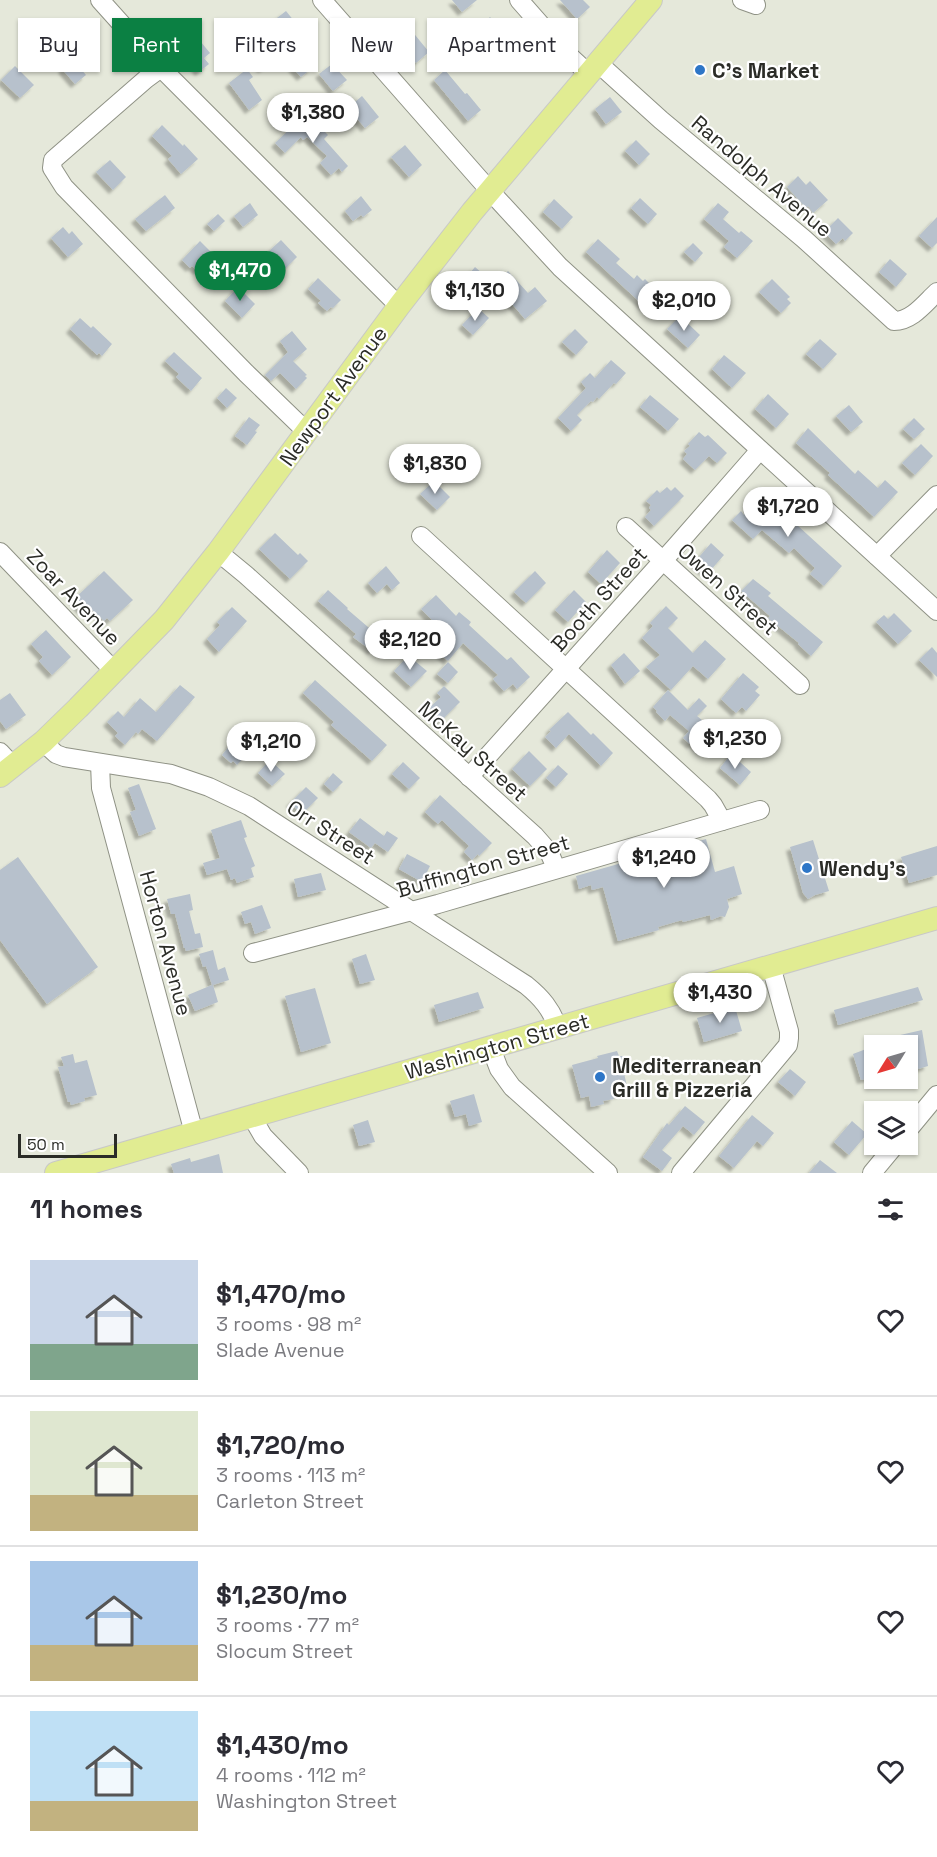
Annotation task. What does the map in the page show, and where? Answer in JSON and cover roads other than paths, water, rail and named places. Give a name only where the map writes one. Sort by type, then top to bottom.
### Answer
[{"type":"main road","name":"Newport Avenue","points":[[4,765],[43,742],[115,672],[164,620],[218,552],[399,306],[490,191],[651,0]]},
{"type":"main road","name":"Washington Street","points":[[56,1173],[936,920]]},
{"type":"street","points":[[100,0],[116,18]]},
{"type":"street","points":[[322,0],[560,267],[937,611]]},
{"type":"street","name":"Randolph Avenue","points":[[519,0],[562,50],[593,69],[661,120],[804,239],[894,321],[911,316],[937,292]]},
{"type":"street","points":[[156,72],[53,160],[51,164],[55,175],[64,187],[246,373],[307,432]]},
{"type":"street","points":[[165,72],[399,306]]},
{"type":"street","name":"Booth Street","points":[[469,777],[760,450]]},
{"type":"street","points":[[877,556],[937,495]]},
{"type":"street","name":"Owen Street","points":[[626,527],[800,685]]},
{"type":"street","points":[[421,536],[708,799],[722,821]]},
{"type":"street","name":"Zoar Avenue","points":[[0,552],[115,672]]},
{"type":"street","name":"McKay Street","points":[[218,552],[543,844],[556,868]]},
{"type":"street","name":"Orr Street","points":[[43,742],[56,754],[64,757],[190,779],[229,796],[267,817],[526,985],[546,1003],[558,1028]]},
{"type":"street","name":"Horton Avenue","points":[[100,763],[101,788],[194,1133]]},
{"type":"street","name":"Buffington Street","points":[[253,953],[411,912],[760,810]]},
{"type":"street","points":[[681,1173],[788,1046],[789,1031],[771,966]]},
{"type":"street","points":[[491,1048],[499,1069],[512,1087],[608,1173]]},
{"type":"street","points":[[918,1118],[937,1095]]},
{"type":"street","points":[[252,1117],[263,1136],[299,1173]]},
{"type":"street","points":[[872,1173],[887,1155]]},
{"type":"place","name":"C's Market","points":[[700,70]]},
{"type":"place","name":"Wendy's","points":[[807,868]]},
{"type":"place","name":"Mediterranean Grill & Pizzeria","points":[[600,1077]]}]
